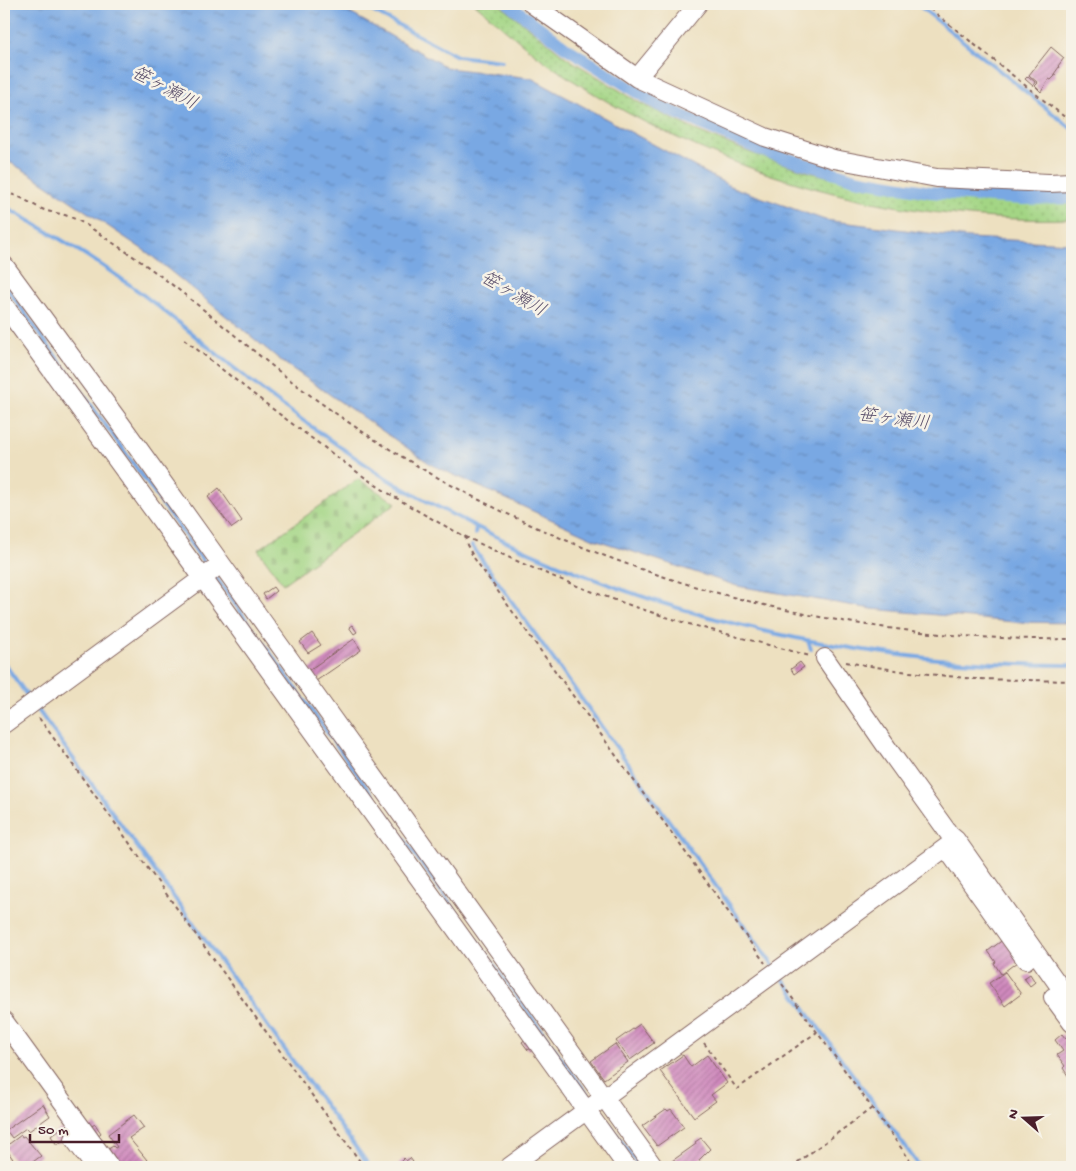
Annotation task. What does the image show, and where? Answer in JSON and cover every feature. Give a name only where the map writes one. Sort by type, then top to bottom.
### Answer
[{"type":"street","points":[[532,4],[637,78],[765,137],[834,159],[938,178],[1049,183],[1072,182]]},
{"type":"street","points":[[637,78],[698,4]]},
{"type":"street","points":[[4,265],[121,424],[211,571]]},
{"type":"street","points":[[4,305],[211,571],[238,588],[595,1105],[627,1167]]},
{"type":"street","points":[[4,724],[211,571]]},
{"type":"street","points":[[825,658],[950,835],[950,844],[1032,958],[1072,1023]]},
{"type":"street","points":[[509,1167],[950,844]]},
{"type":"street","points":[[1032,958],[1072,1004]]},
{"type":"street","points":[[4,1021],[110,1167]]},
{"type":"street","points":[[4,1041],[95,1167]]},
{"type":"street","points":[[595,1105],[654,1167]]},
{"type":"path","points":[[924,4],[1072,123]]},
{"type":"path","points":[[4,193],[10,193],[27,200],[42,209],[71,217],[128,253],[175,286],[274,368],[376,442],[430,474],[502,512],[545,532],[665,577],[741,600],[805,615],[943,635],[1044,640],[1072,639]]},
{"type":"path","points":[[184,339],[264,404],[360,475],[400,500],[465,536],[570,582],[646,610],[744,639],[825,658],[901,671],[975,679],[1072,680]]},
{"type":"path","points":[[465,536],[466,545],[480,565],[915,1167]]},
{"type":"path","points":[[32,704],[364,1167]]},
{"type":"path","points":[[695,1031],[737,1089],[817,1032]]},
{"type":"path","points":[[791,1167],[872,1108]]},
{"type":"green space","points":[[475,4],[499,4],[567,58],[640,103],[695,130],[751,153],[809,172],[863,185],[966,200],[1072,204],[1072,219],[1004,218],[936,212],[868,201],[801,184],[736,163],[673,136],[612,104],[544,61]]},
{"type":"green space","points":[[358,479],[396,503],[283,584],[258,550]]},
{"type":"water","name":"笹ヶ瀬川","points":[[4,4],[334,4],[448,68],[531,78],[732,187],[825,220],[969,238],[1072,243],[1072,623],[1013,622],[872,609],[737,586],[594,539],[432,465],[284,363],[148,253],[32,175],[4,159]]},
{"type":"building","points":[[1051,47],[1064,58],[1054,74],[1056,75],[1051,80],[1049,79],[1041,92],[1035,86],[1038,83],[1029,75]]},
{"type":"building","points":[[1028,76],[1035,82],[1033,86],[1025,79]]},
{"type":"building","points":[[219,488],[242,521],[232,528],[208,497]]},
{"type":"building","points":[[273,587],[276,591],[266,599],[263,594]]},
{"type":"building","points":[[352,625],[357,632],[354,634],[349,627]]},
{"type":"building","points":[[312,633],[321,645],[308,653],[300,642]]},
{"type":"building","points":[[354,639],[361,650],[316,681],[309,670]]},
{"type":"building","points":[[800,662],[804,667],[794,674],[791,669]]},
{"type":"building","points":[[1004,939],[1021,959],[1001,974],[994,963],[996,962],[988,951]]},
{"type":"building","points":[[1005,972],[1021,994],[1005,1006],[989,983]]},
{"type":"building","points":[[1030,974],[1035,982],[1030,986],[1024,978]]},
{"type":"building","points":[[640,1024],[654,1043],[630,1060],[616,1041]]},
{"type":"building","points":[[1072,1033],[1072,1082],[1063,1068],[1065,1066],[1057,1055],[1063,1051],[1055,1040],[1062,1034],[1065,1038]]},
{"type":"building","points":[[528,1037],[534,1046],[528,1050],[522,1042]]},
{"type":"building","points":[[615,1044],[628,1062],[604,1079],[591,1061]]},
{"type":"building","points":[[683,1055],[691,1067],[707,1055],[727,1083],[711,1095],[716,1101],[694,1117],[660,1071]]},
{"type":"building","points":[[43,1104],[50,1116],[29,1131],[26,1128],[12,1138],[6,1130]]},
{"type":"building","points":[[666,1109],[668,1111],[671,1109],[684,1127],[657,1146],[642,1126]]},
{"type":"building","points":[[134,1115],[144,1128],[129,1138],[147,1160],[138,1167],[115,1167],[104,1152],[113,1146],[117,1147],[108,1134]]},
{"type":"building","points":[[95,1124],[101,1133],[94,1139],[87,1129]]},
{"type":"building","points":[[61,1128],[67,1137],[57,1145],[51,1136]]},
{"type":"building","points":[[21,1135],[41,1156],[26,1167],[20,1167],[16,1164],[5,1147]]},
{"type":"building","points":[[701,1138],[710,1149],[699,1160],[704,1167],[676,1167],[672,1161],[696,1144],[695,1142]]},
{"type":"building","points":[[404,1158],[406,1161],[410,1158],[413,1162],[409,1165],[411,1167],[401,1167],[398,1164]]},
{"type":"waterway","points":[[359,4],[457,56],[502,61]]},
{"type":"waterway","points":[[509,4],[565,47],[658,105],[763,151],[855,179],[930,192],[1023,199],[1072,198]]},
{"type":"waterway","points":[[917,4],[1072,129]]},
{"type":"waterway","points":[[4,206],[115,274],[272,397],[378,473],[473,525],[543,558],[615,587],[689,611],[764,631],[840,646],[917,657],[994,663],[1072,665]]},
{"type":"waterway","points":[[4,284],[209,569]]},
{"type":"waterway","points":[[475,534],[476,527]]},
{"type":"waterway","points":[[472,546],[774,967]]},
{"type":"waterway","points":[[215,576],[592,1101]]},
{"type":"waterway","points":[[808,641],[811,649]]},
{"type":"waterway","points":[[4,663],[29,698]]},
{"type":"waterway","points":[[35,706],[370,1167]]},
{"type":"waterway","points":[[783,979],[920,1167]]},
{"type":"waterway","points":[[597,1108],[640,1167]]}]
